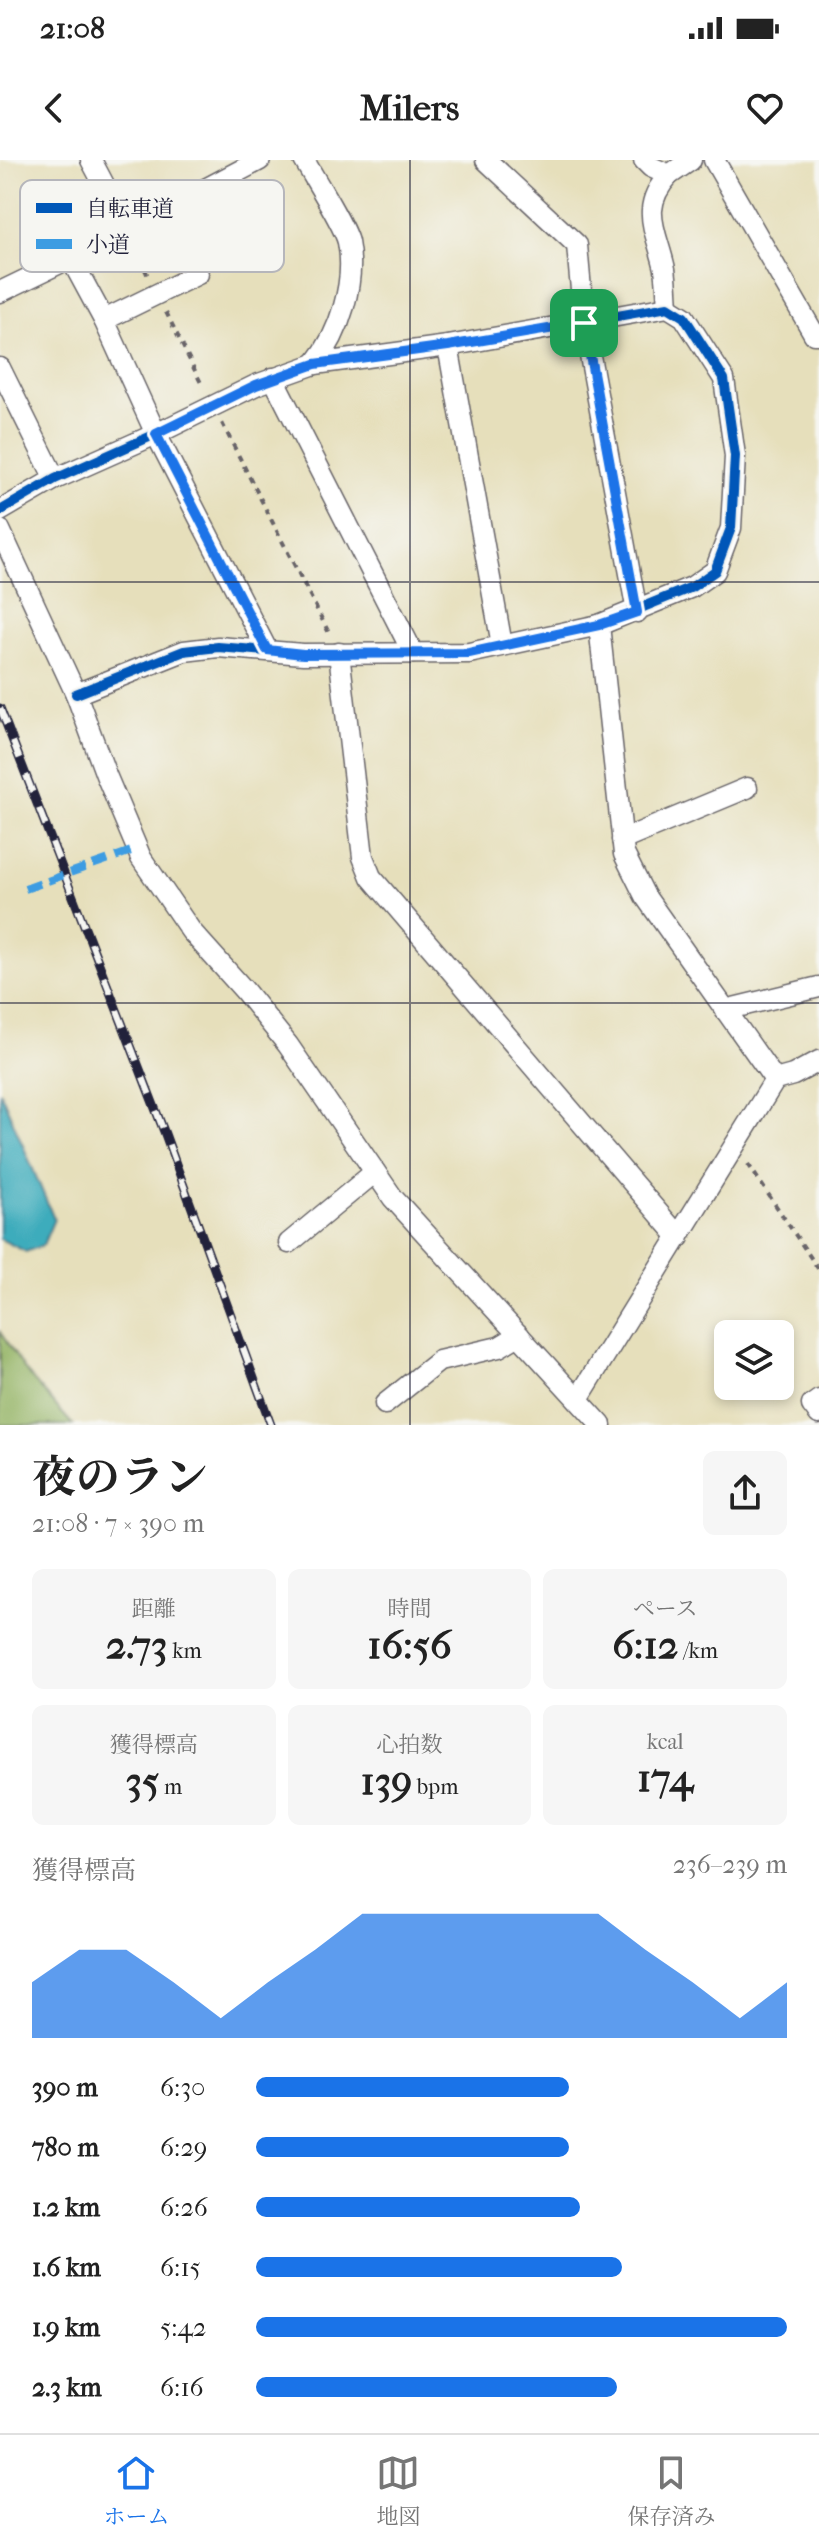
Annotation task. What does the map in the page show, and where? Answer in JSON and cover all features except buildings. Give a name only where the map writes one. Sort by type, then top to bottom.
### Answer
[{"type":"street","points":[[91,160],[102,180]]},
{"type":"street","points":[[222,180],[260,160]]},
{"type":"street","points":[[304,160],[348,240],[349,285],[330,346],[315,364]]},
{"type":"street","points":[[486,160],[577,245],[584,323],[637,612]]},
{"type":"street","points":[[644,160],[651,167],[669,175]]},
{"type":"street","points":[[668,307],[665,270],[649,217],[657,188],[669,175],[691,160]]},
{"type":"street","points":[[714,160],[814,334],[819,334]]},
{"type":"street","points":[[0,292],[40,272]]},
{"type":"street","points":[[78,272],[104,320],[156,434],[267,650]]},
{"type":"street","points":[[104,320],[198,274]]},
{"type":"street","points":[[0,511],[55,479],[273,378],[315,364],[448,346],[668,307],[684,317],[724,379],[735,456],[731,528],[715,571],[692,587],[599,625],[469,653],[303,654],[218,647],[184,651],[76,694]]},
{"type":"street","points":[[448,346],[502,645]]},
{"type":"street","points":[[0,368],[55,479]]},
{"type":"street","points":[[273,378],[413,653]]},
{"type":"street","points":[[0,530],[76,694],[141,858],[191,931],[288,1045],[393,1198],[601,1425]]},
{"type":"street","points":[[599,625],[624,854],[645,896],[775,1080]]},
{"type":"street","points":[[339,653],[363,857],[371,877],[679,1237]]},
{"type":"street","points":[[622,840],[747,788]]},
{"type":"street","points":[[725,1010],[819,987]]},
{"type":"street","points":[[578,1399],[775,1080],[793,1075],[819,1061]]},
{"type":"street","points":[[289,1243],[375,1172]]},
{"type":"street","points":[[385,1404],[439,1361],[499,1347],[519,1335]]},
{"type":"street","points":[[819,1400],[812,1405],[819,1414]]},
{"type":"path","points":[[147,272],[339,653]]},
{"type":"path","points":[[735,1145],[819,1270]]},
{"type":"green space","points":[[0,1332],[27,1373],[73,1425],[0,1425]]},
{"type":"water","points":[[0,1091],[54,1219],[43,1245],[26,1252],[0,1239]]},
{"type":"railway","points":[[0,708],[165,1134],[271,1425]]},
{"type":"marked path","points":[[25,889],[137,849]]},
{"type":"cycle path","points":[[0,511],[55,479],[256,385],[315,364],[448,346],[668,307],[684,317],[724,379],[735,456],[731,528],[715,571],[692,587],[599,625],[469,653],[303,654],[218,647],[184,651],[76,694]]},
{"type":"route","points":[[584,323],[637,612],[599,625],[469,653],[303,654],[267,650],[156,434],[256,385],[315,364],[584,323]]}]
